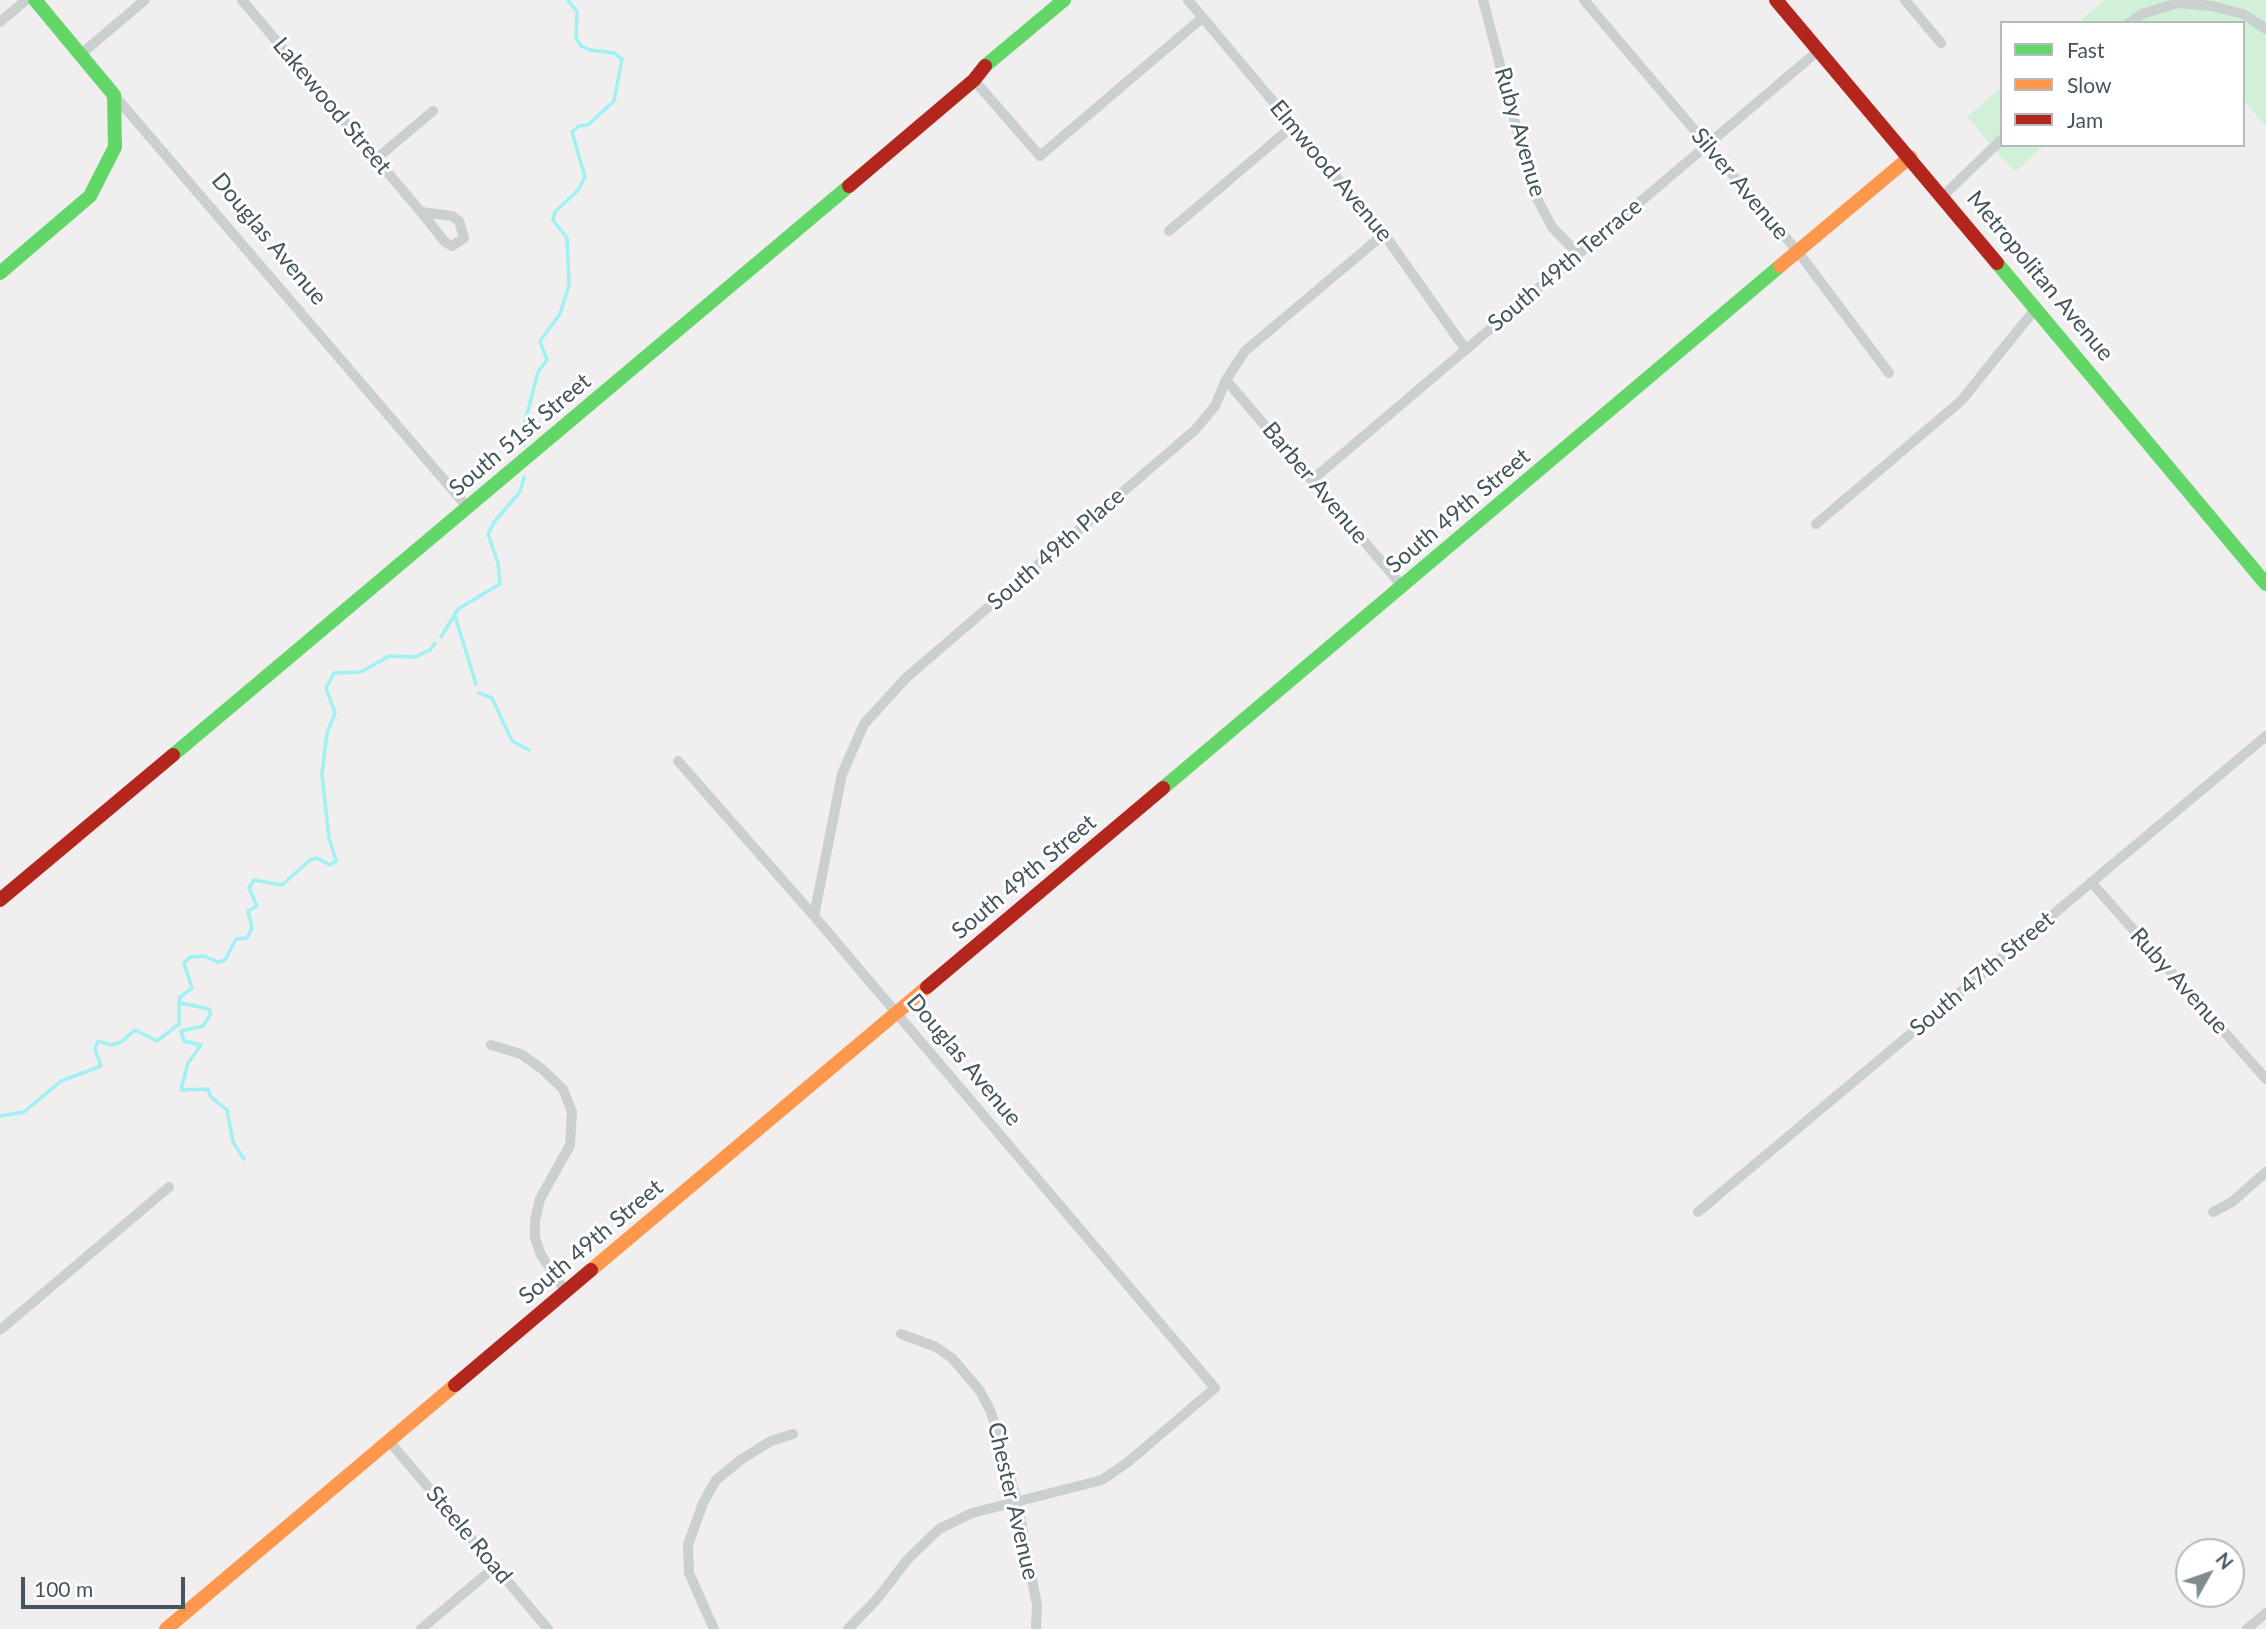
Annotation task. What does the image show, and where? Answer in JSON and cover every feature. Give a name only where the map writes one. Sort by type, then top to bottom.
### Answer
[{"type":"street","points":[[0,22],[26,0]]},
{"type":"street","name":"Douglas Avenue","points":[[35,0],[468,508]]},
{"type":"street","points":[[81,54],[145,0]]},
{"type":"street","name":"Lakewood Street","points":[[242,0],[421,212]]},
{"type":"street","name":"South 51st Street","points":[[0,900],[974,80],[979,71],[1064,0]]},
{"type":"street","name":"Elmwood Avenue","points":[[1188,0],[1384,234],[1466,350]]},
{"type":"street","name":"Ruby Avenue","points":[[1483,0],[1533,191],[1552,227],[1578,254]]},
{"type":"street","name":"Silver Avenue","points":[[1584,0],[1799,253],[1889,373]]},
{"type":"street","name":"Metropolitan Avenue","points":[[1776,0],[2266,584]]},
{"type":"street","points":[[1905,0],[1941,43]]},
{"type":"street","points":[[2132,21],[2142,14],[2178,3],[2212,6],[2243,14],[2266,29]]},
{"type":"street","points":[[974,80],[1040,156],[1202,18]]},
{"type":"street","name":"South 49th Terrace","points":[[1312,480],[1818,51]]},
{"type":"street","points":[[0,274],[90,196],[115,147],[114,95]]},
{"type":"street","points":[[376,159],[433,111]]},
{"type":"street","points":[[1169,231],[1294,125]]},
{"type":"street","points":[[1943,196],[2000,141]]},
{"type":"street","name":"South 49th Street","points":[[166,1629],[1910,157]]},
{"type":"street","name":"South 49th Place","points":[[814,916],[842,774],[864,724],[906,677],[1195,430],[1215,406],[1226,380],[1245,351],[1384,234]]},
{"type":"street","points":[[1816,524],[1961,401],[2036,308]]},
{"type":"street","name":"Barber Avenue","points":[[1226,380],[1403,587]]},
{"type":"street","name":"South 47th Street","points":[[1698,1212],[2266,736]]},
{"type":"street","name":"Douglas Avenue","points":[[678,761],[814,916],[1214,1388],[1128,1462],[1102,1480],[1017,1501]]},
{"type":"street","name":"Ruby Avenue","points":[[2091,882],[2266,1079]]},
{"type":"street","points":[[491,1045],[521,1054],[542,1069],[563,1090],[572,1112],[570,1145],[540,1199],[535,1220],[535,1238],[541,1255],[566,1292]]},
{"type":"street","points":[[2213,1212],[2232,1202],[2266,1172]]},
{"type":"street","points":[[0,1330],[169,1188]]},
{"type":"street","name":"Chester Avenue","points":[[901,1334],[936,1347],[952,1358],[980,1391],[992,1412],[1017,1501],[1037,1605],[1036,1629]]},
{"type":"street","points":[[714,1629],[689,1573],[688,1545],[703,1503],[716,1480],[742,1459],[771,1441],[793,1434]]},
{"type":"street","name":"Steele Road","points":[[389,1441],[548,1629]]},
{"type":"street","points":[[848,1629],[877,1599],[907,1560],[939,1529],[972,1513],[1017,1501]]},
{"type":"street","points":[[421,1629],[496,1566]]},
{"type":"street","points":[[2247,1629],[2266,1613]]},
{"type":"green space","points":[[2104,0],[2266,0],[2266,126],[2245,102],[2245,21],[2079,21]]},
{"type":"green space","points":[[2000,89],[2000,147],[2042,147],[2015,172],[1967,117]]},
{"type":"waterway","points":[[524,446],[525,422],[538,372],[547,360],[540,341],[560,314],[569,285],[567,238],[553,220],[555,212],[578,190],[585,177],[572,132],[579,126],[588,125],[614,101],[622,59],[614,53],[581,46],[576,38],[577,12],[568,0]]},
{"type":"waterway","points":[[441,637],[458,609],[500,584],[498,563],[488,534],[494,522],[520,492],[524,477]]},
{"type":"waterway","points":[[455,616],[476,684]]},
{"type":"waterway","points":[[244,1159],[233,1142],[227,1110],[211,1097],[208,1089],[181,1090],[188,1063],[201,1045],[184,1041],[181,1031],[203,1026],[211,1014],[209,1009],[180,1003],[179,998],[192,988],[184,963],[190,957],[204,956],[218,962],[225,960],[236,939],[247,938],[252,928],[248,911],[257,906],[249,888],[254,880],[282,885],[310,860],[317,858],[330,865],[336,861],[329,838],[322,774],[327,733],[335,713],[326,688],[334,673],[361,672],[389,656],[415,657],[430,650],[435,643]]},
{"type":"waterway","points":[[479,693],[492,698],[512,741],[529,750]]},
{"type":"waterway","points":[[0,1116],[24,1112],[61,1081],[101,1066],[95,1049],[98,1041],[111,1045],[121,1042],[135,1030],[157,1041],[179,1024],[179,1000]]},
{"type":"traffic: fast","points":[[0,273],[90,196],[115,147],[114,95],[35,0]]},
{"type":"traffic: fast","points":[[985,66],[1064,0]]},
{"type":"traffic: fast","points":[[173,755],[849,186]]},
{"type":"traffic: fast","points":[[1997,263],[2266,584]]},
{"type":"traffic: fast","points":[[1163,788],[1780,266]]},
{"type":"traffic: slow","points":[[1780,266],[1910,157]]},
{"type":"traffic: slow","points":[[591,1270],[927,987]]},
{"type":"traffic: slow","points":[[166,1629],[455,1385]]},
{"type":"traffic: jam","points":[[1776,0],[1997,263]]},
{"type":"traffic: jam","points":[[849,186],[974,80],[985,66]]},
{"type":"traffic: jam","points":[[0,900],[173,755]]},
{"type":"traffic: jam","points":[[927,987],[1163,788]]},
{"type":"traffic: jam","points":[[455,1385],[591,1270]]}]
